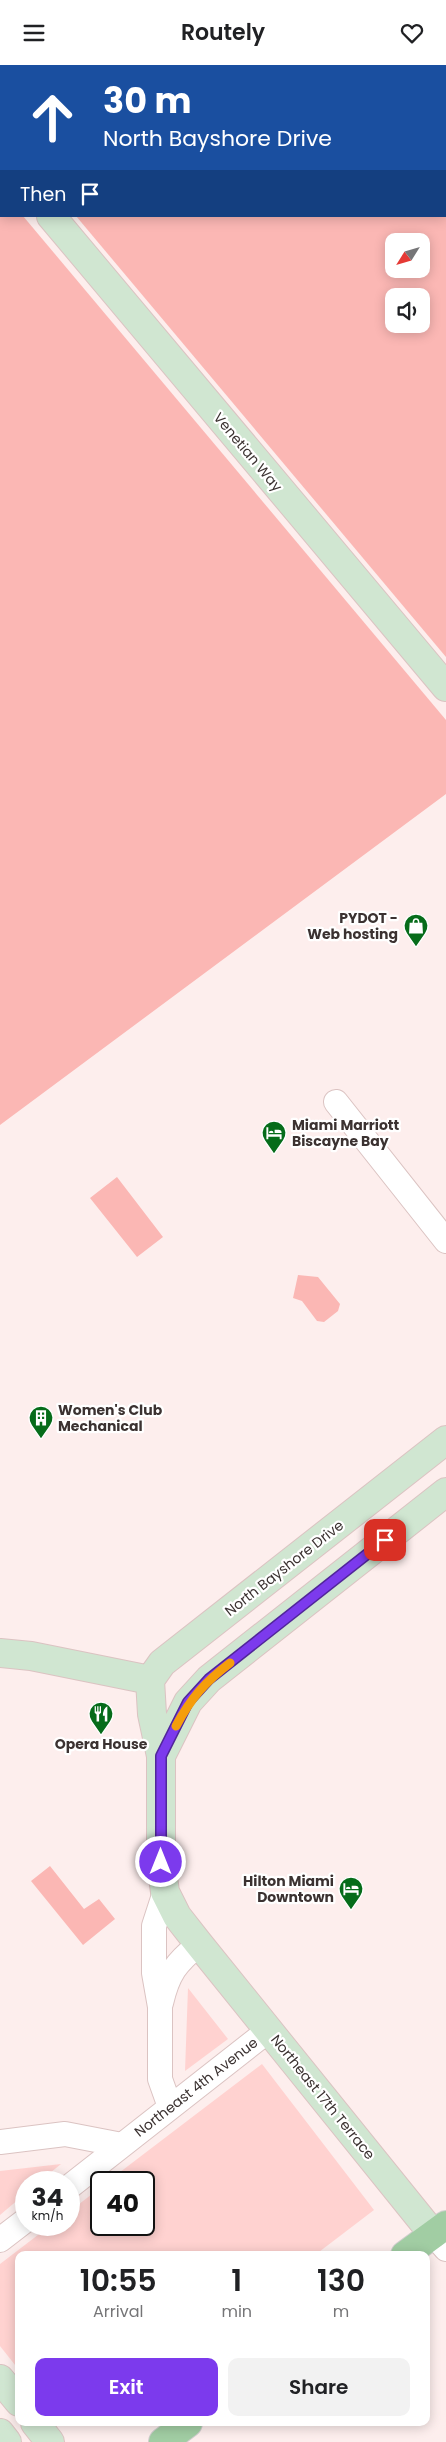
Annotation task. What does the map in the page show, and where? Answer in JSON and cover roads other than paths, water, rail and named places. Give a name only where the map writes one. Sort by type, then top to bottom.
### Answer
[{"type":"main road","points":[[413,2251],[442,2236]]},
{"type":"main road","points":[[162,2442],[184,2426]]},
{"type":"street","name":"Venetian Way","points":[[52,217],[446,687]]},
{"type":"street","points":[[336,1102],[446,1241]]},
{"type":"street","name":"North Bayshore Drive","points":[[150,1680],[162,1663],[446,1441]]},
{"type":"street","points":[[161,1756],[188,1702],[209,1679],[303,1607],[325,1587],[446,1492]]},
{"type":"street","points":[[325,1587],[327,1567],[334,1556],[362,1535],[370,1521],[369,1501]]},
{"type":"street","points":[[243,1600],[260,1609],[278,1612],[303,1607]]},
{"type":"street","points":[[209,1679],[218,1658],[218,1643],[214,1623]]},
{"type":"street","points":[[0,1653],[31,1656],[150,1680],[152,1715],[161,1756]]},
{"type":"street","name":"Northeast 17th Terrace","points":[[161,1756],[161,1862],[165,1892],[177,1916],[269,2030],[442,2236]]},
{"type":"street","name":"Northeast 17th Terrace","points":[[165,1892],[154,1926],[154,1973],[160,2007],[160,2079],[170,2107]]},
{"type":"street","name":"Northeast 17th Terrace","points":[[160,2007],[171,1971],[178,1962],[199,1944]]},
{"type":"street","name":"Northeast 4th Avenue","points":[[80,2178],[269,2030]]},
{"type":"street","name":"Northeast 4th Avenue","points":[[0,2142],[65,2134],[122,2145]]},
{"type":"street","points":[[0,2240],[15,2228]]},
{"type":"street","points":[[0,2379],[15,2398]]},
{"type":"street","points":[[37,2426],[50,2442]]},
{"type":"street","points":[[0,2433],[7,2442]]},
{"type":"place","name":"PYDOT - Web hosting","points":[[416,947]]},
{"type":"place","name":"Miami Marriott Biscayne Bay","points":[[274,1154]]},
{"type":"place","name":"Women's Club Mechanical","points":[[41,1439]]},
{"type":"place","name":"Opera House","points":[[101,1735]]},
{"type":"place","name":"Hilton Miami Downtown","points":[[351,1910]]}]
